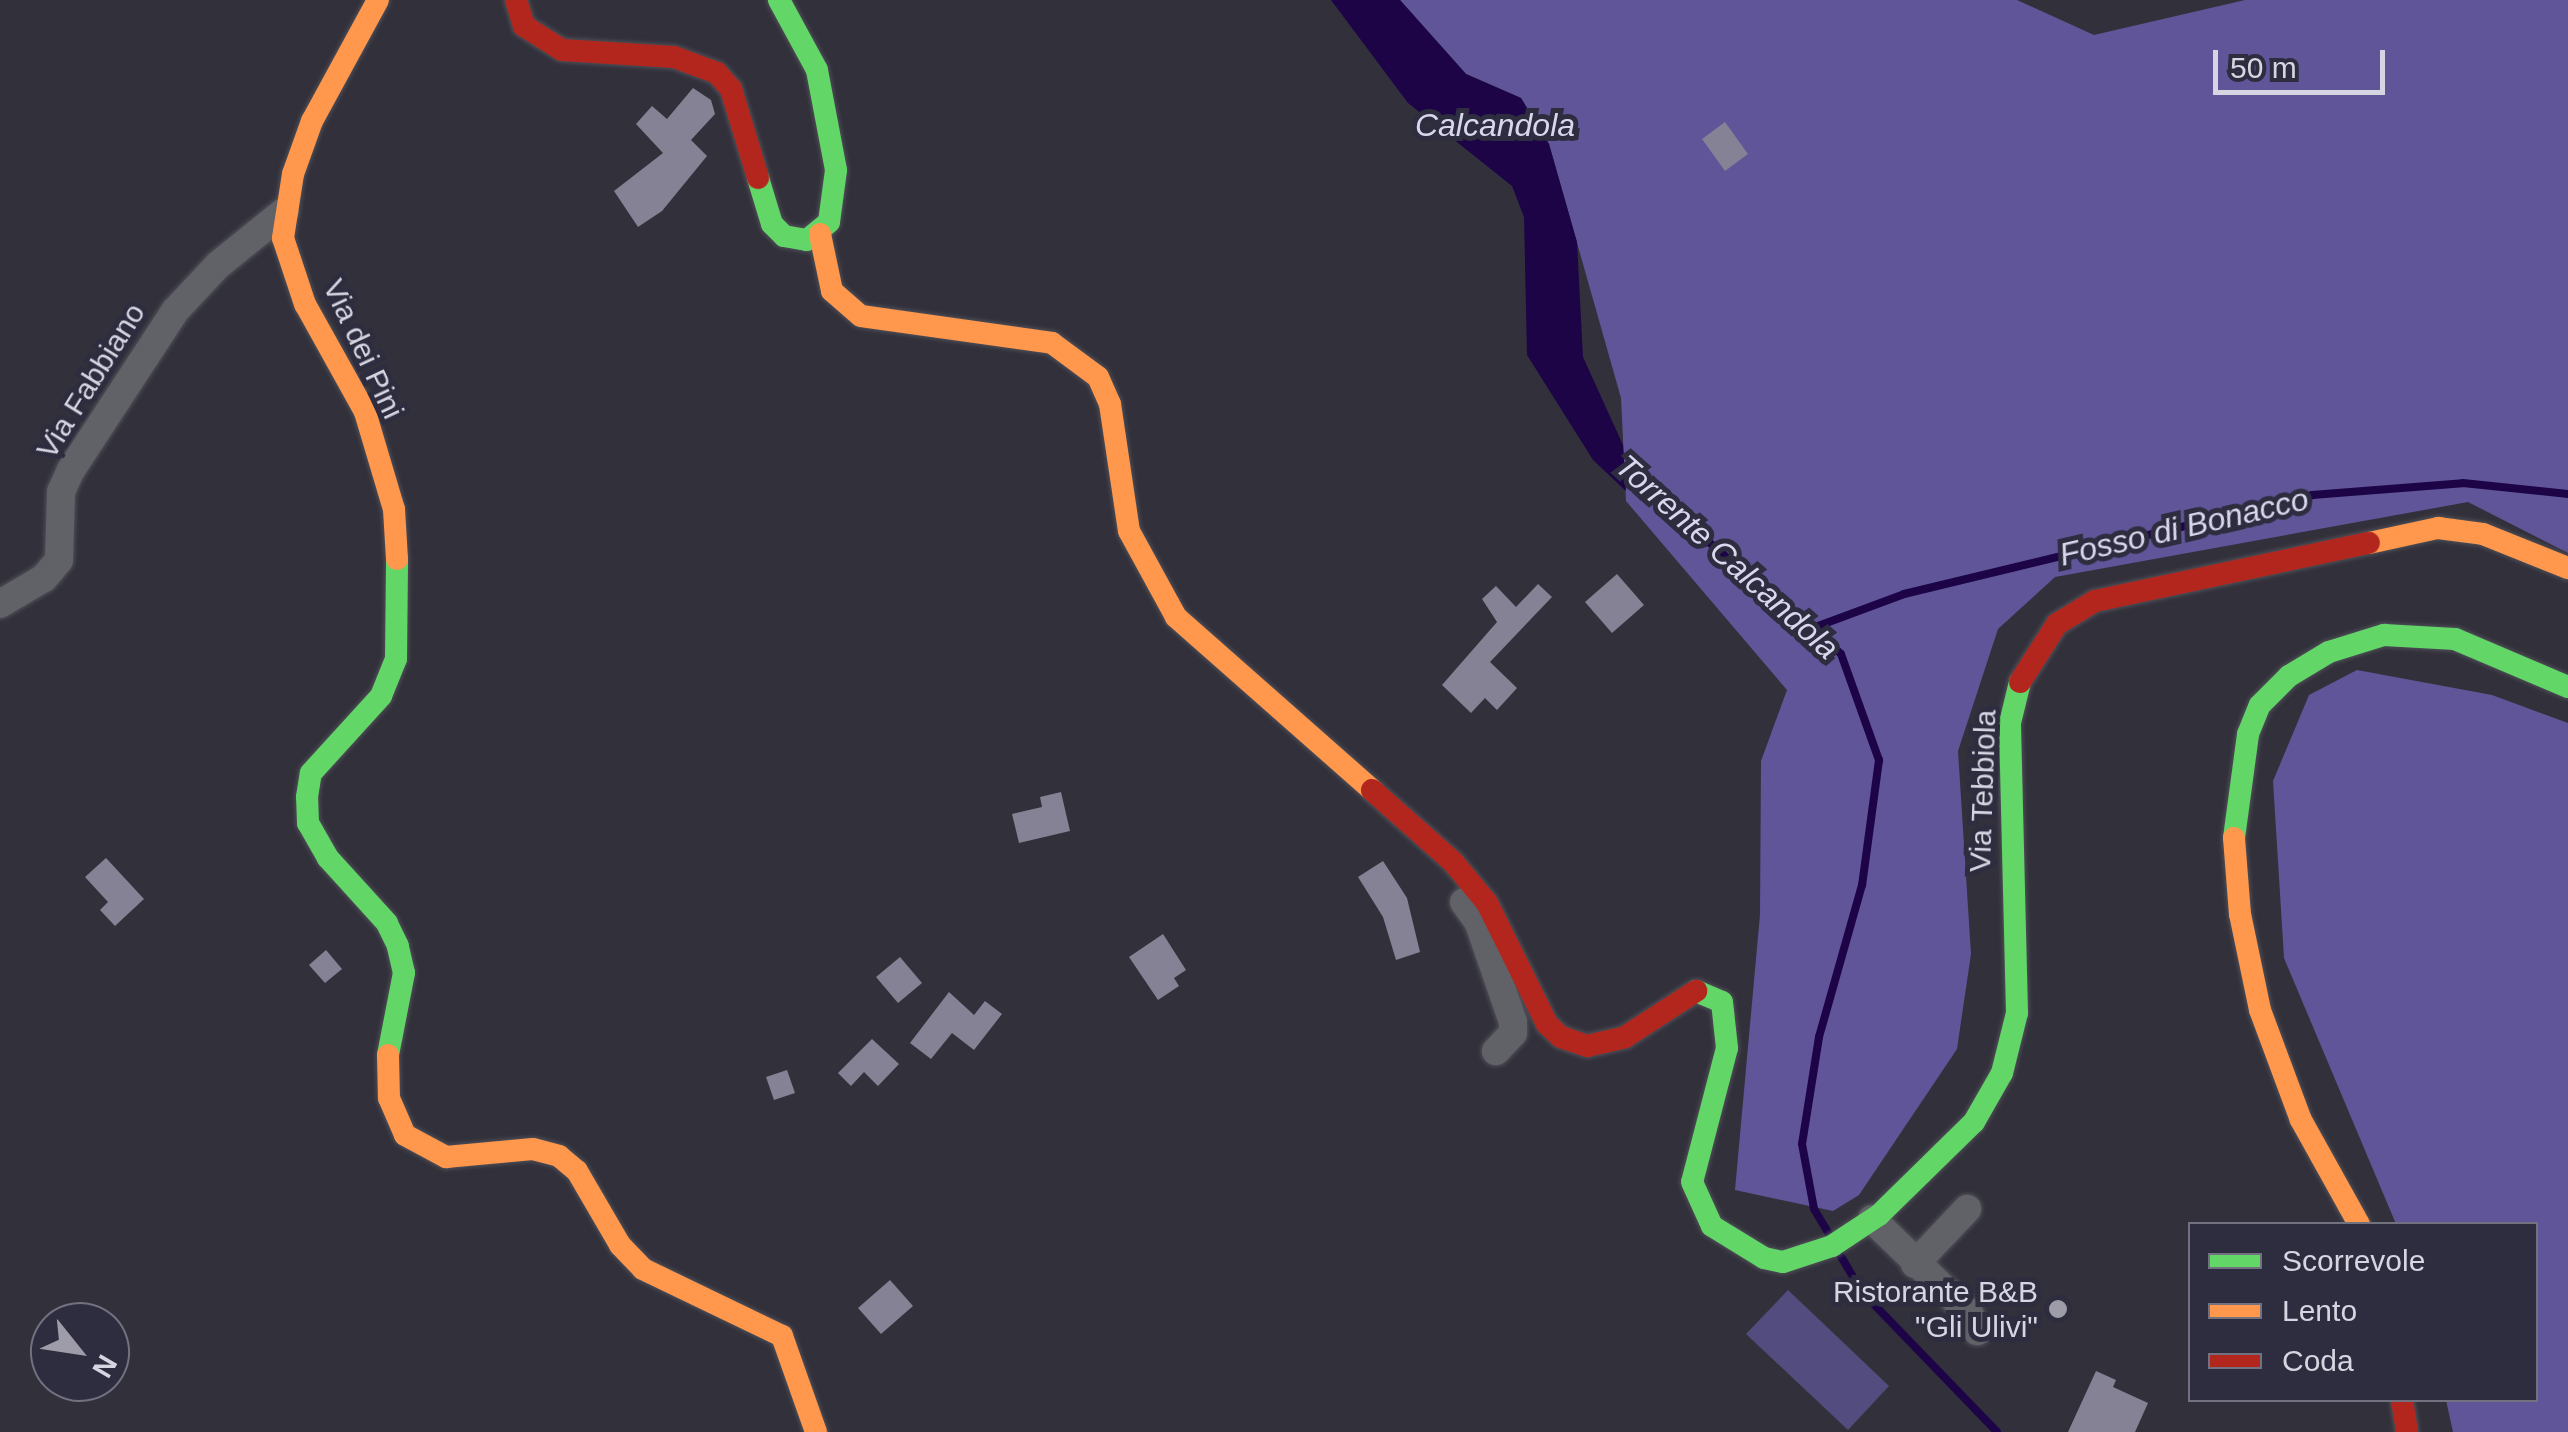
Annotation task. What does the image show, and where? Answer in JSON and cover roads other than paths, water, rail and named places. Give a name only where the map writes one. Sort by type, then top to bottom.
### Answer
[{"type":"main road","name":"Via dei Pini","points":[[378,0],[312,121],[284,211],[283,238],[305,304],[365,412],[394,508],[400,615],[396,659],[382,696],[311,773],[306,797],[308,823],[328,858],[387,923],[398,946],[404,973],[386,1067],[396,1120],[405,1136],[446,1157],[503,1148],[558,1156],[577,1171],[620,1246],[642,1270],[782,1336],[792,1350],[816,1432]]},
{"type":"main road","points":[[516,0],[524,26],[562,50],[674,57],[717,73],[732,89],[772,224],[796,239],[820,234]]},
{"type":"main road","points":[[779,0],[818,70],[832,152],[834,208],[820,234],[832,291],[861,316],[1013,334],[1052,343],[1088,367],[1110,404],[1129,531],[1176,617],[1408,823]]},
{"type":"main road","name":"Via Tebbiola","points":[[1408,823],[1487,903],[1547,1024],[1560,1037],[1587,1046],[1625,1037],[1695,990],[1722,1002],[1728,1048],[1700,1137],[1692,1182],[1698,1206],[1733,1242],[1764,1258],[1793,1262],[1875,1217],[1974,1122],[2002,1073],[2016,1014],[2010,723],[2020,679],[2057,624],[2095,601],[2438,528],[2484,534],[2568,568]]},
{"type":"main road","points":[[2358,1222],[2301,1120],[2260,1010],[2240,914],[2234,832],[2248,734],[2260,704],[2289,676],[2329,652],[2384,634],[2456,639],[2568,688]]},
{"type":"main road","points":[[2402,1402],[2407,1432]]},
{"type":"street","name":"Via Fabbiano","points":[[0,604],[44,578],[59,560],[66,481],[174,311],[218,265],[284,211]]},
{"type":"street","points":[[1408,823],[1478,921],[1513,1022],[1513,1033],[1496,1050]]},
{"type":"street","points":[[1915,1264],[1967,1209]]},
{"type":"street","points":[[1875,1217],[1915,1264],[1969,1314],[1977,1331]]},
{"type":"water","name":"Calcandola","points":[[1331,0],[1400,0],[1466,74],[1521,98],[1549,144],[1577,242],[1583,357],[1623,445],[1626,491],[1593,460],[1527,355],[1524,217],[1512,186],[1408,103]]},
{"type":"waterway","name":"Torrente Calcandola","points":[[1620,467],[1841,654],[1879,760],[1862,885],[1819,1037],[1802,1144],[1814,1209],[1830,1236]]},
{"type":"waterway","name":"Fosso di Bonacco","points":[[1810,629],[1904,594],[2312,495],[2463,483],[2568,494]]},
{"type":"waterway","name":"Torrente Calcandola","points":[[1839,1253],[1862,1292],[1997,1432]]},
{"type":"place","name":"Ristorante B&B \"Gli Ulivi\"","points":[[2058,1309]]}]
